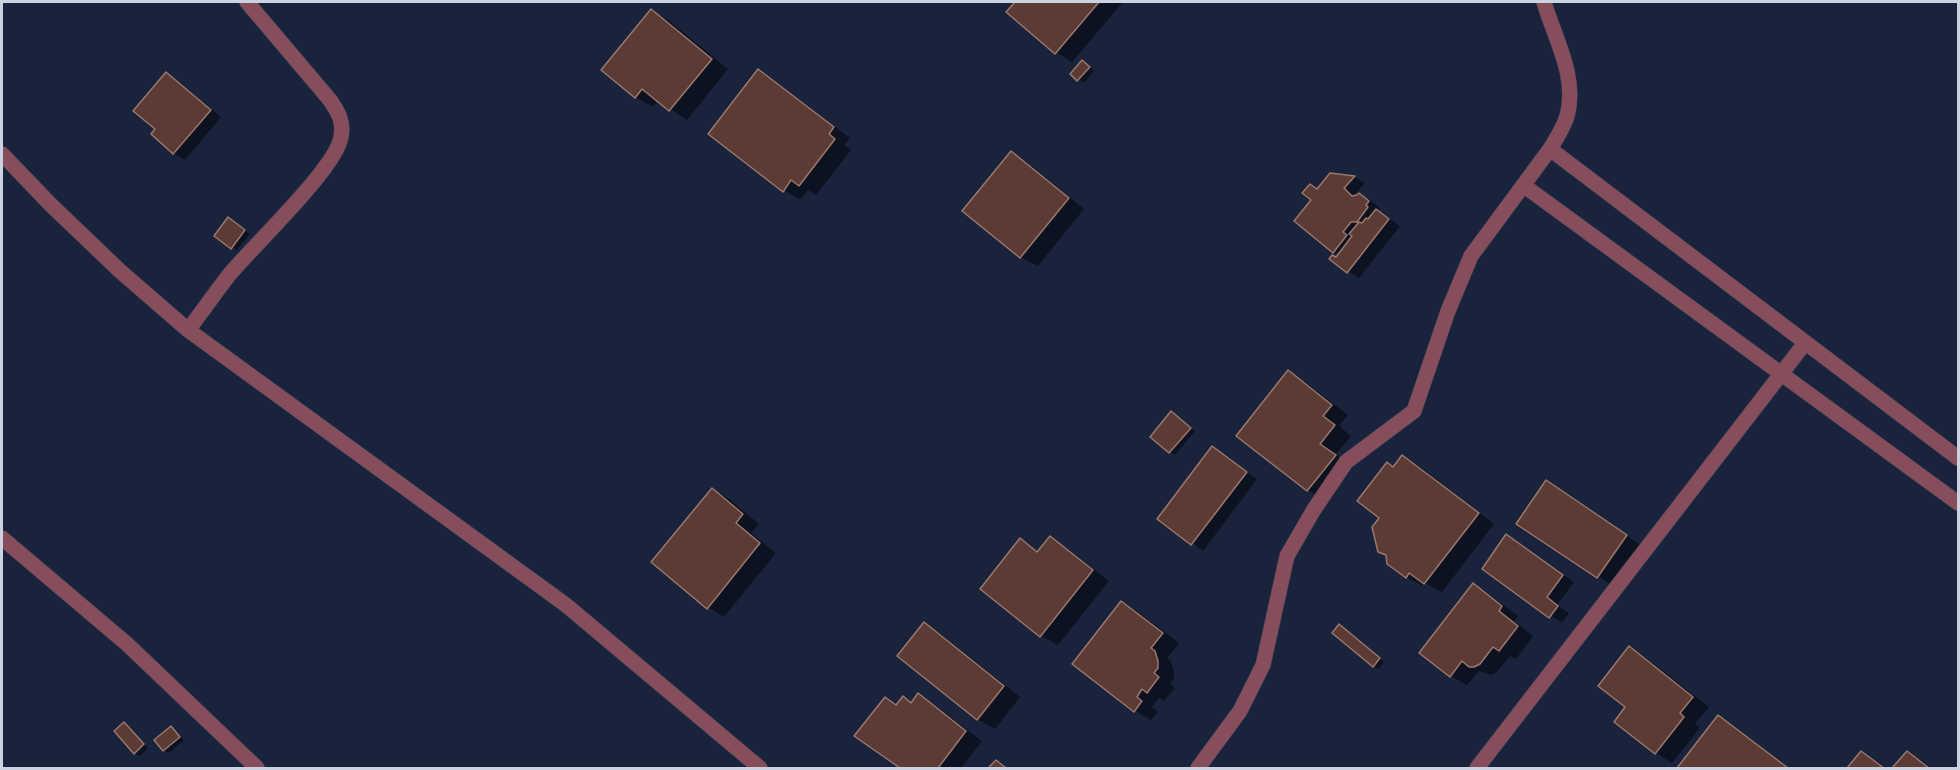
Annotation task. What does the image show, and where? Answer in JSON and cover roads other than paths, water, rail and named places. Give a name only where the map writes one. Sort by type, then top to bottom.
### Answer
[{"type":"street","points":[[188,330],[230,274],[330,161],[341,139],[341,117],[330,100],[247,2]]},
{"type":"street","points":[[1198,768],[1240,711],[1263,665],[1287,556],[1313,511],[1346,462],[1414,411],[1448,311],[1471,256],[1550,149],[1568,115],[1570,93],[1564,57],[1544,2]]},
{"type":"street","points":[[1550,149],[1959,458]]},
{"type":"street","points":[[2,153],[111,263],[188,330],[566,605],[760,768]]},
{"type":"street","points":[[1523,185],[1959,503]]},
{"type":"street","points":[[1477,768],[1805,343]]},
{"type":"street","points":[[2,538],[127,644],[257,768]]}]
